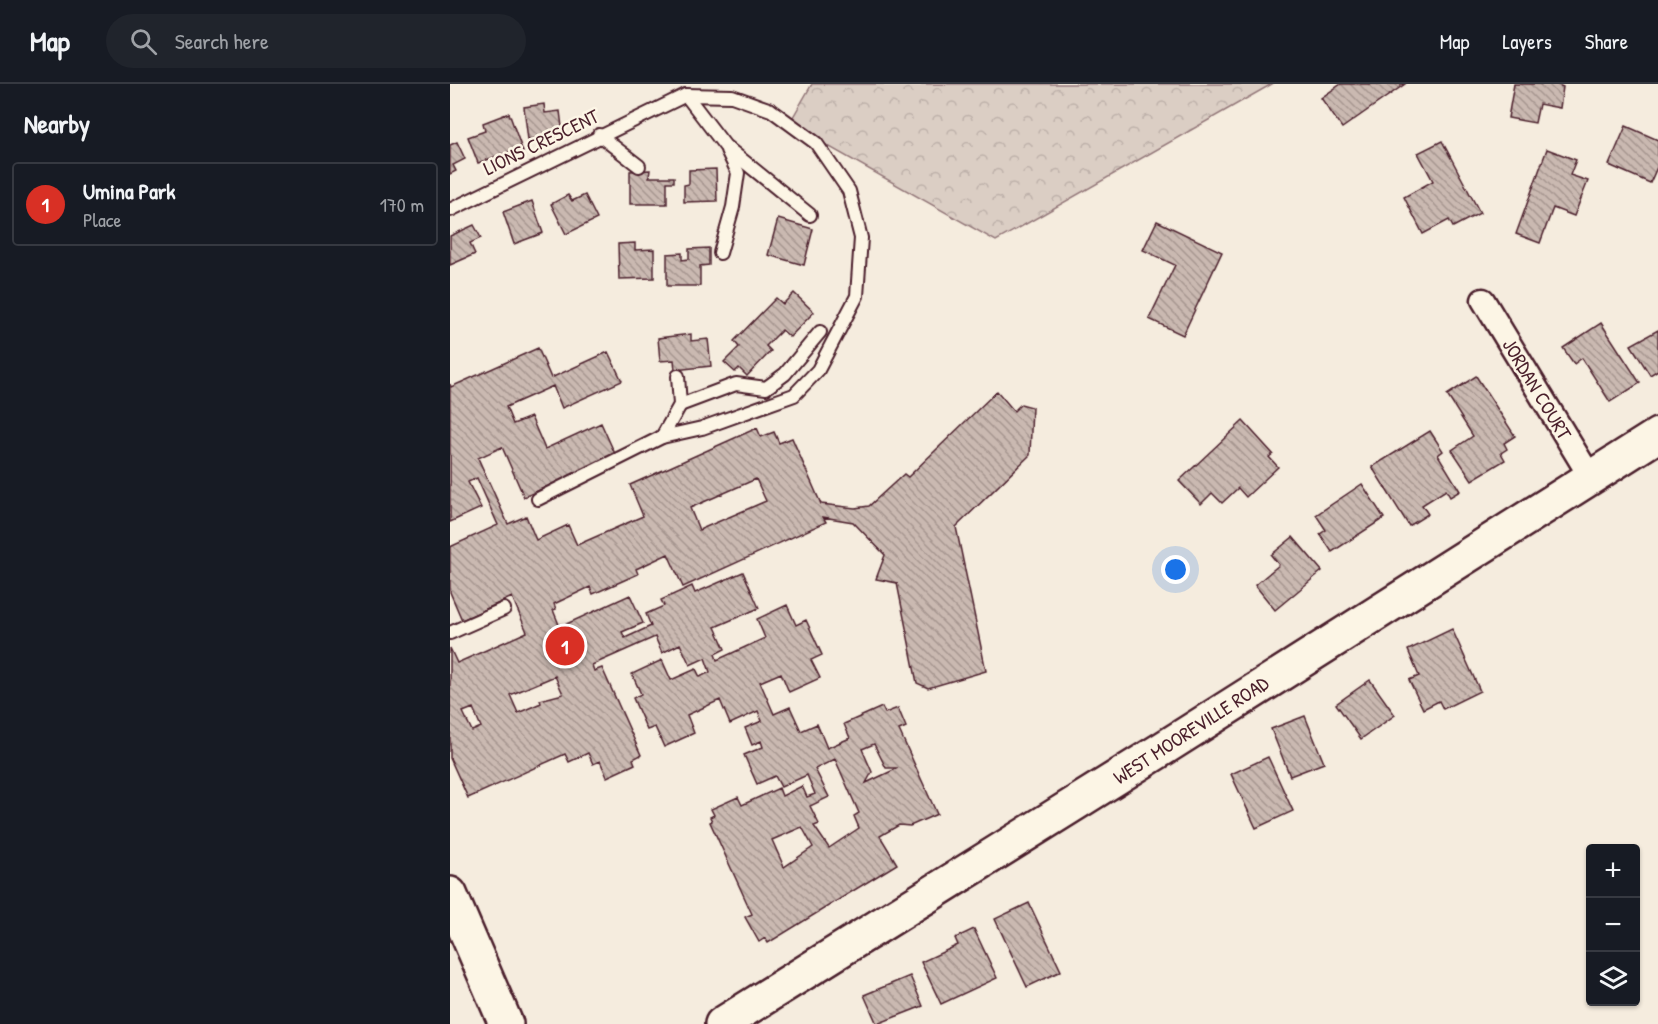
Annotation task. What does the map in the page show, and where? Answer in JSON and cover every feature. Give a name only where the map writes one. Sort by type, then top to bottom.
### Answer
[{"type":"main road","name":"WEST MOOREVILLE ROAD","points":[[722,1024],[1658,435]]},
{"type":"main road","points":[[450,894],[506,1024]]},
{"type":"street","name":"JORDAN COURT","points":[[1483,300],[1591,478]]},
{"type":"lane","name":"LIONS CRESCENT","points":[[450,210],[599,135],[686,95],[732,96],[771,110],[816,143],[849,191],[861,238],[857,296],[818,370],[794,395],[769,406],[702,428],[662,437],[538,499]]},
{"type":"lane","points":[[686,95],[725,146],[738,173],[733,207],[720,253]]},
{"type":"lane","points":[[599,135],[639,166]]},
{"type":"lane","points":[[725,146],[810,214]]},
{"type":"lane","points":[[680,405],[736,384],[766,388],[785,374],[820,332]]},
{"type":"lane","points":[[662,437],[680,405],[678,376]]},
{"type":"lane","points":[[450,633],[504,609]]},
{"type":"green space","points":[[812,84],[1272,84],[996,241],[789,124]]},
{"type":"building","points":[[1341,84],[1405,84],[1342,128],[1321,98]]},
{"type":"building","points":[[1514,84],[1556,84],[1563,87],[1560,108],[1539,104],[1535,123],[1508,118]]},
{"type":"building","points":[[544,104],[545,113],[560,111],[563,135],[528,140],[524,107]]},
{"type":"building","points":[[509,113],[523,152],[510,156],[509,152],[478,163],[468,137],[485,131],[483,123]]},
{"type":"building","points":[[1626,126],[1658,140],[1658,165],[1650,183],[1609,165]]},
{"type":"building","points":[[1442,141],[1480,213],[1453,227],[1449,220],[1423,234],[1404,197],[1433,181],[1418,153]]},
{"type":"building","points":[[457,142],[465,159],[453,165],[456,171],[450,174],[450,145]]},
{"type":"building","points":[[1547,149],[1576,160],[1570,175],[1588,181],[1574,216],[1553,208],[1540,243],[1516,234]]},
{"type":"building","points":[[716,169],[717,201],[684,202],[684,185],[689,184],[689,170]]},
{"type":"building","points":[[650,170],[649,177],[674,177],[674,182],[667,182],[667,204],[630,204],[630,171]]},
{"type":"building","points":[[568,195],[572,201],[585,195],[597,219],[566,234],[551,204]]},
{"type":"building","points":[[532,201],[543,233],[514,244],[503,212]]},
{"type":"building","points":[[778,219],[813,229],[804,265],[768,255]]},
{"type":"building","points":[[1157,221],[1222,252],[1183,335],[1149,319],[1175,265],[1143,250]]},
{"type":"building","points":[[474,225],[481,238],[470,243],[475,254],[450,265],[450,236]]},
{"type":"building","points":[[635,243],[635,250],[654,249],[654,278],[619,279],[618,244]]},
{"type":"building","points":[[709,248],[709,265],[700,266],[700,286],[667,286],[667,254],[682,253],[682,260],[689,259],[689,249]]},
{"type":"building","points":[[794,293],[814,312],[790,337],[782,330],[766,346],[771,351],[747,376],[739,368],[735,372],[724,362],[739,347],[734,341],[776,298],[783,304]]},
{"type":"building","points":[[1601,323],[1640,383],[1610,402],[1582,358],[1574,364],[1563,348]]},
{"type":"building","points":[[1658,330],[1658,370],[1650,375],[1631,345]]},
{"type":"building","points":[[691,334],[691,341],[708,339],[711,366],[675,370],[674,360],[660,361],[658,338]]},
{"type":"building","points":[[538,348],[551,378],[608,352],[622,381],[562,408],[553,386],[506,407],[513,424],[531,417],[545,449],[601,423],[616,456],[524,497],[502,447],[478,458],[508,524],[526,516],[536,540],[568,525],[577,545],[643,516],[630,485],[757,428],[761,437],[774,432],[779,443],[792,438],[821,504],[855,508],[869,506],[904,474],[908,477],[997,391],[1014,411],[1021,404],[1032,407],[1030,455],[956,527],[986,671],[928,688],[917,683],[897,583],[876,579],[885,555],[853,522],[823,517],[826,522],[683,587],[668,554],[636,569],[638,574],[593,594],[590,587],[554,604],[556,609],[553,610],[560,627],[630,595],[643,623],[622,632],[625,638],[651,626],[646,614],[664,606],[661,600],[692,586],[695,593],[743,572],[759,608],[715,627],[725,649],[715,654],[717,660],[765,638],[757,619],[787,605],[796,625],[806,620],[822,655],[811,660],[820,678],[789,692],[781,673],[760,682],[774,714],[790,707],[801,731],[817,724],[827,748],[850,738],[844,724],[882,707],[885,713],[898,708],[906,727],[899,730],[937,814],[910,826],[899,825],[880,836],[897,864],[768,943],[765,938],[759,942],[745,917],[752,914],[710,822],[712,821],[710,817],[714,815],[711,809],[738,797],[742,805],[779,788],[782,796],[802,786],[807,797],[815,794],[807,775],[781,787],[775,776],[757,784],[744,755],[763,747],[761,741],[752,745],[745,728],[762,721],[758,711],[730,724],[720,700],[687,715],[694,733],[664,747],[655,727],[647,730],[633,698],[641,694],[632,674],[662,660],[671,680],[696,669],[700,677],[710,672],[705,658],[690,665],[680,644],[662,653],[655,637],[592,665],[594,671],[602,668],[641,755],[633,759],[635,764],[607,777],[600,761],[593,764],[588,753],[569,762],[565,754],[468,798],[450,758],[450,648],[457,663],[527,632],[512,597],[462,620],[450,592],[450,547],[498,525],[477,478],[468,482],[481,508],[450,522],[450,384],[451,387]],"holes":[[[756,479],[766,501],[699,530],[690,508]],[[555,676],[563,694],[540,700],[541,703],[518,713],[510,695]],[[473,708],[481,727],[472,731],[463,712]],[[874,744],[886,768],[898,768],[866,783],[872,772],[862,749]],[[835,759],[859,813],[854,816],[859,828],[829,848],[814,826],[819,824],[810,806],[829,797],[815,769]],[[802,827],[813,847],[784,867],[772,840]]]},
{"type":"building","points":[[1476,376],[1515,436],[1504,443],[1507,449],[1501,453],[1505,460],[1472,480],[1452,450],[1473,436],[1447,395]]},
{"type":"building","points":[[1243,421],[1273,454],[1269,457],[1278,467],[1246,497],[1238,488],[1222,503],[1212,493],[1201,504],[1179,481]]},
{"type":"building","points":[[1430,431],[1443,451],[1438,455],[1460,491],[1450,497],[1446,490],[1422,505],[1428,514],[1409,526],[1372,467]]},
{"type":"building","points":[[1362,484],[1384,518],[1332,552],[1320,534],[1326,530],[1316,515]]},
{"type":"building","points":[[1293,537],[1322,571],[1275,610],[1255,585],[1279,565],[1271,555]]},
{"type":"building","points":[[1452,629],[1480,691],[1443,709],[1439,701],[1423,709],[1409,680],[1419,676],[1408,650]]},
{"type":"building","points":[[1370,680],[1395,715],[1361,739],[1336,704]]},
{"type":"building","points":[[1305,716],[1324,763],[1290,776],[1271,729]]},
{"type":"building","points":[[1268,757],[1293,811],[1256,828],[1231,774]]},
{"type":"building","points":[[1029,903],[1061,971],[1027,987],[995,919]]},
{"type":"building","points":[[974,929],[997,978],[941,1004],[921,962],[958,945],[955,938]]},
{"type":"building","points":[[910,976],[923,1006],[877,1024],[864,995]]},
{"type":"place","name":"Umina Park","points":[[565,646]]}]
